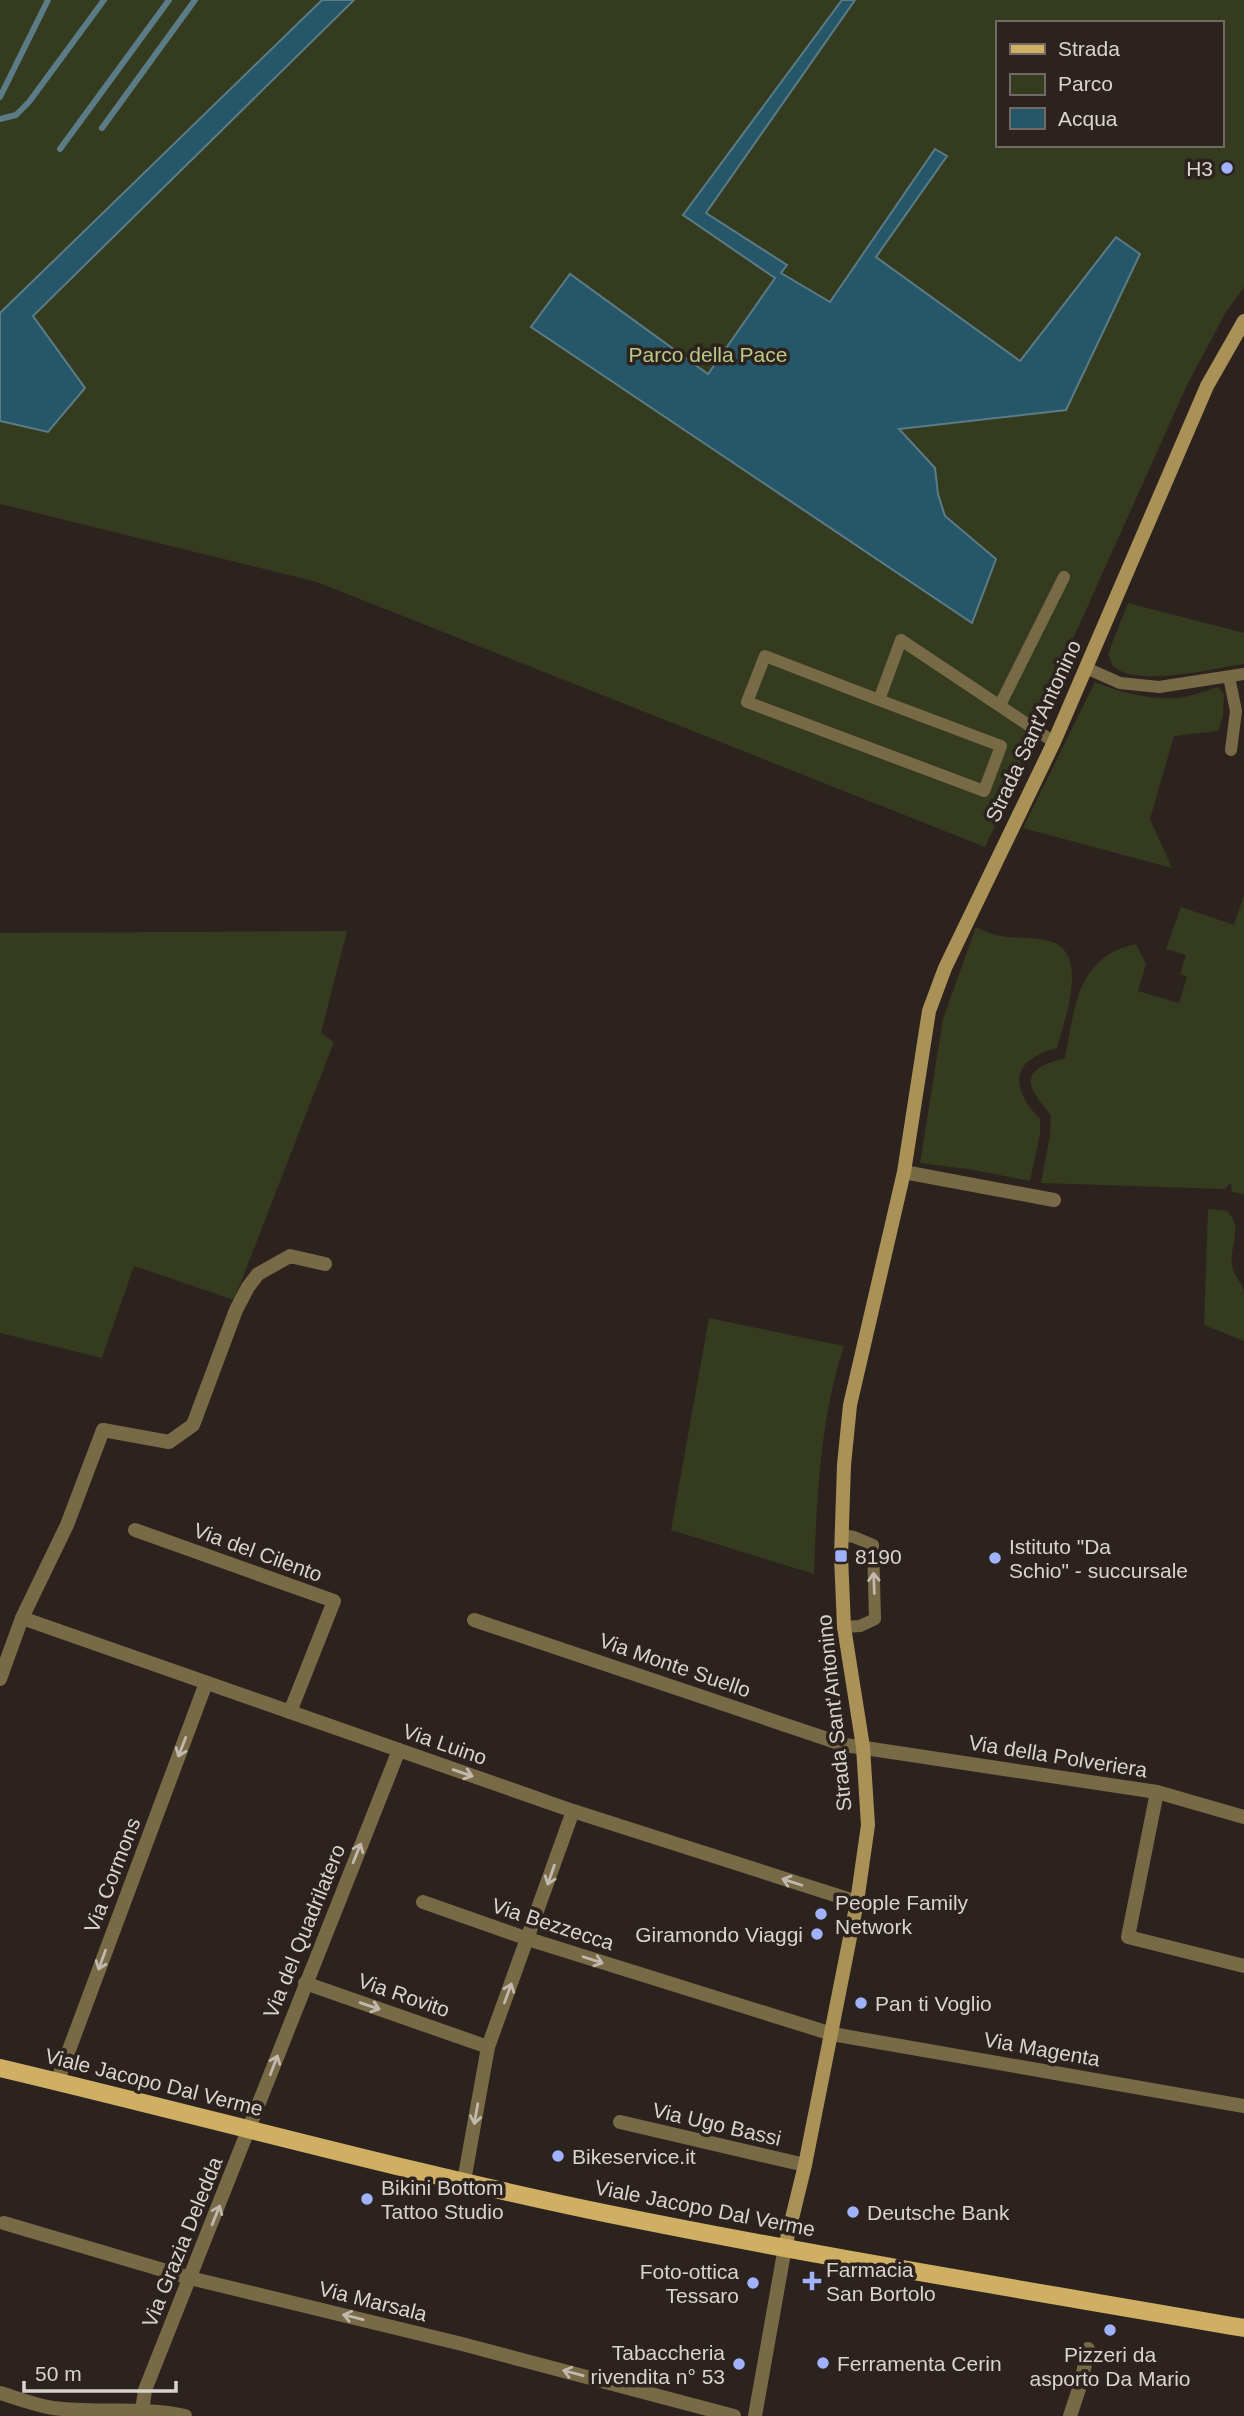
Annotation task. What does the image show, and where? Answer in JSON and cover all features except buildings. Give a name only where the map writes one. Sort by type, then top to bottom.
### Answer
[{"type":"main road","name":"Strada Sant'Antonino","points":[[786,2247],[858,1902],[868,1825],[863,1748],[844,1627],[842,1535],[844,1465],[850,1405],[904,1172],[929,1011],[945,968],[1054,741],[1207,386],[1244,321]]},
{"type":"main road","name":"Viale Jacopo Dal Verme","points":[[0,2068],[609,2214],[1244,2328]]},
{"type":"street","points":[[904,1172],[1054,1200]]},
{"type":"street","points":[[0,1679],[22,1618],[67,1525],[103,1430],[169,1443],[192,1425],[236,1310],[258,1274],[290,1256],[325,1265]]},
{"type":"street","name":"Via del Cilento","points":[[135,1530],[334,1601],[290,1712]]},
{"type":"street","name":"Via Luino","points":[[22,1618],[573,1811],[858,1902]]},
{"type":"street","name":"Via Monte Suello","points":[[474,1620],[845,1745],[863,1748]]},
{"type":"street","name":"Via Cormons","points":[[57,2082],[206,1683]]},
{"type":"street","name":"Via della Polveriera","points":[[863,1748],[1157,1792],[1244,1816]]},
{"type":"street","name":"Via del Quadrilatero","points":[[250,2129],[305,1983],[399,1750]]},
{"type":"street","points":[[1157,1792],[1128,1937],[1244,1966]]},
{"type":"street","points":[[464,2181],[488,2047],[573,1811]]},
{"type":"street","name":"Via Bezzecca","points":[[423,1902],[528,1939],[832,2034]]},
{"type":"street","name":"Via Rovito","points":[[305,1983],[488,2047]]},
{"type":"street","name":"Via Magenta","points":[[832,2034],[1244,2106]]},
{"type":"street","name":"Via Ugo Bassi","points":[[620,2122],[804,2165]]},
{"type":"street","name":"Via Grazia Deledda","points":[[142,2411],[145,2390],[250,2129]]},
{"type":"street","name":"Via Marsala","points":[[4,2223],[190,2278],[462,2344],[734,2416]]},
{"type":"street","points":[[755,2416],[786,2247]]},
{"type":"street","points":[[1070,2416],[1081,2383],[1088,2348]]},
{"type":"street","points":[[0,2393],[53,2408],[118,2413],[142,2411],[185,2416]]},
{"type":"lane","points":[[1000,705],[1064,577]]},
{"type":"lane","points":[[879,699],[901,640],[1054,741]]},
{"type":"lane","points":[[765,656],[879,699],[1001,746],[984,791],[747,702],[765,656]]},
{"type":"lane","points":[[1086,668],[1120,683],[1159,687],[1244,674]]},
{"type":"lane","points":[[1229,677],[1236,711],[1231,750]]},
{"type":"lane","points":[[842,1535],[873,1545],[875,1619],[860,1626],[844,1627]]},
{"type":"green space","name":"Parco della Pace","points":[[0,0],[1244,0],[1244,287],[1226,312],[1187,385],[1038,717],[1021,771],[985,847],[317,582],[0,504]]},
{"type":"green space","points":[[1128,603],[1244,633],[1244,664],[1175,675],[1137,676],[1123,672],[1112,665],[1108,654]]},
{"type":"green space","points":[[1095,682],[1124,692],[1156,698],[1181,697],[1218,687],[1224,694],[1223,716],[1218,731],[1174,736],[1150,819],[1172,868],[1023,828]]},
{"type":"green space","points":[[1244,895],[1244,1194],[1232,1192],[1231,1183],[1224,1189],[1041,1183],[1051,1115],[1035,1095],[1031,1079],[1040,1068],[1065,1058],[1076,1003],[1090,973],[1101,960],[1136,944],[1146,964],[1138,991],[1179,1003],[1187,977],[1180,974],[1186,955],[1166,949],[1181,907],[1234,925]]},
{"type":"green space","points":[[976,927],[995,935],[1045,940],[1059,945],[1068,956],[1072,970],[1069,1003],[1057,1048],[1031,1060],[1023,1067],[1020,1076],[1023,1096],[1040,1119],[1040,1134],[1030,1181],[920,1163],[943,1019]]},
{"type":"green space","points":[[347,931],[321,1033],[334,1042],[234,1300],[134,1266],[102,1358],[0,1333],[0,933]]},
{"type":"green space","points":[[1208,1209],[1227,1211],[1235,1224],[1232,1266],[1244,1291],[1244,1341],[1204,1325]]},
{"type":"green space","points":[[709,1318],[844,1346],[825,1430],[818,1488],[814,1574],[671,1530]]},
{"type":"water","points":[[322,0],[354,0],[33,316],[85,388],[48,432],[0,421],[0,313]]},
{"type":"water","points":[[842,0],[855,0],[706,213],[787,265],[781,273],[830,302],[935,149],[947,156],[876,257],[1020,361],[1116,237],[1140,254],[1066,410],[899,429],[935,468],[938,494],[945,516],[996,559],[972,623],[531,327],[570,274],[708,374],[775,278],[683,215]]},
{"type":"waterway","points":[[0,97],[48,0]]},
{"type":"waterway","points":[[0,119],[16,115],[29,102],[104,0]]},
{"type":"waterway","points":[[60,149],[169,0]]},
{"type":"waterway","points":[[102,128],[195,0]]},
{"type":"place","name":"H3","points":[[1227,168]]},
{"type":"place","name":"8190","points":[[841,1556]]},
{"type":"place","name":"Istituto \"Da Schio\" - succursale","points":[[995,1558]]},
{"type":"place","name":"People Family Network","points":[[821,1914]]},
{"type":"place","name":"Giramondo Viaggi","points":[[817,1934]]},
{"type":"place","name":"Pan ti Voglio","points":[[861,2003]]},
{"type":"place","name":"Bikeservice.it","points":[[558,2156]]},
{"type":"place","name":"Bikini Bottom Tattoo Studio","points":[[367,2199]]},
{"type":"place","name":"Deutsche Bank","points":[[853,2212]]},
{"type":"place","name":"Farmacia San Bortolo","points":[[812,2281]]},
{"type":"place","name":"Foto-ottica Tessaro","points":[[753,2283]]},
{"type":"place","name":"Pizzeri da asporto Da Mario","points":[[1110,2330]]},
{"type":"place","name":"Ferramenta Cerin","points":[[823,2363]]},
{"type":"place","name":"Tabaccheria rivendita n° 53","points":[[739,2364]]}]
